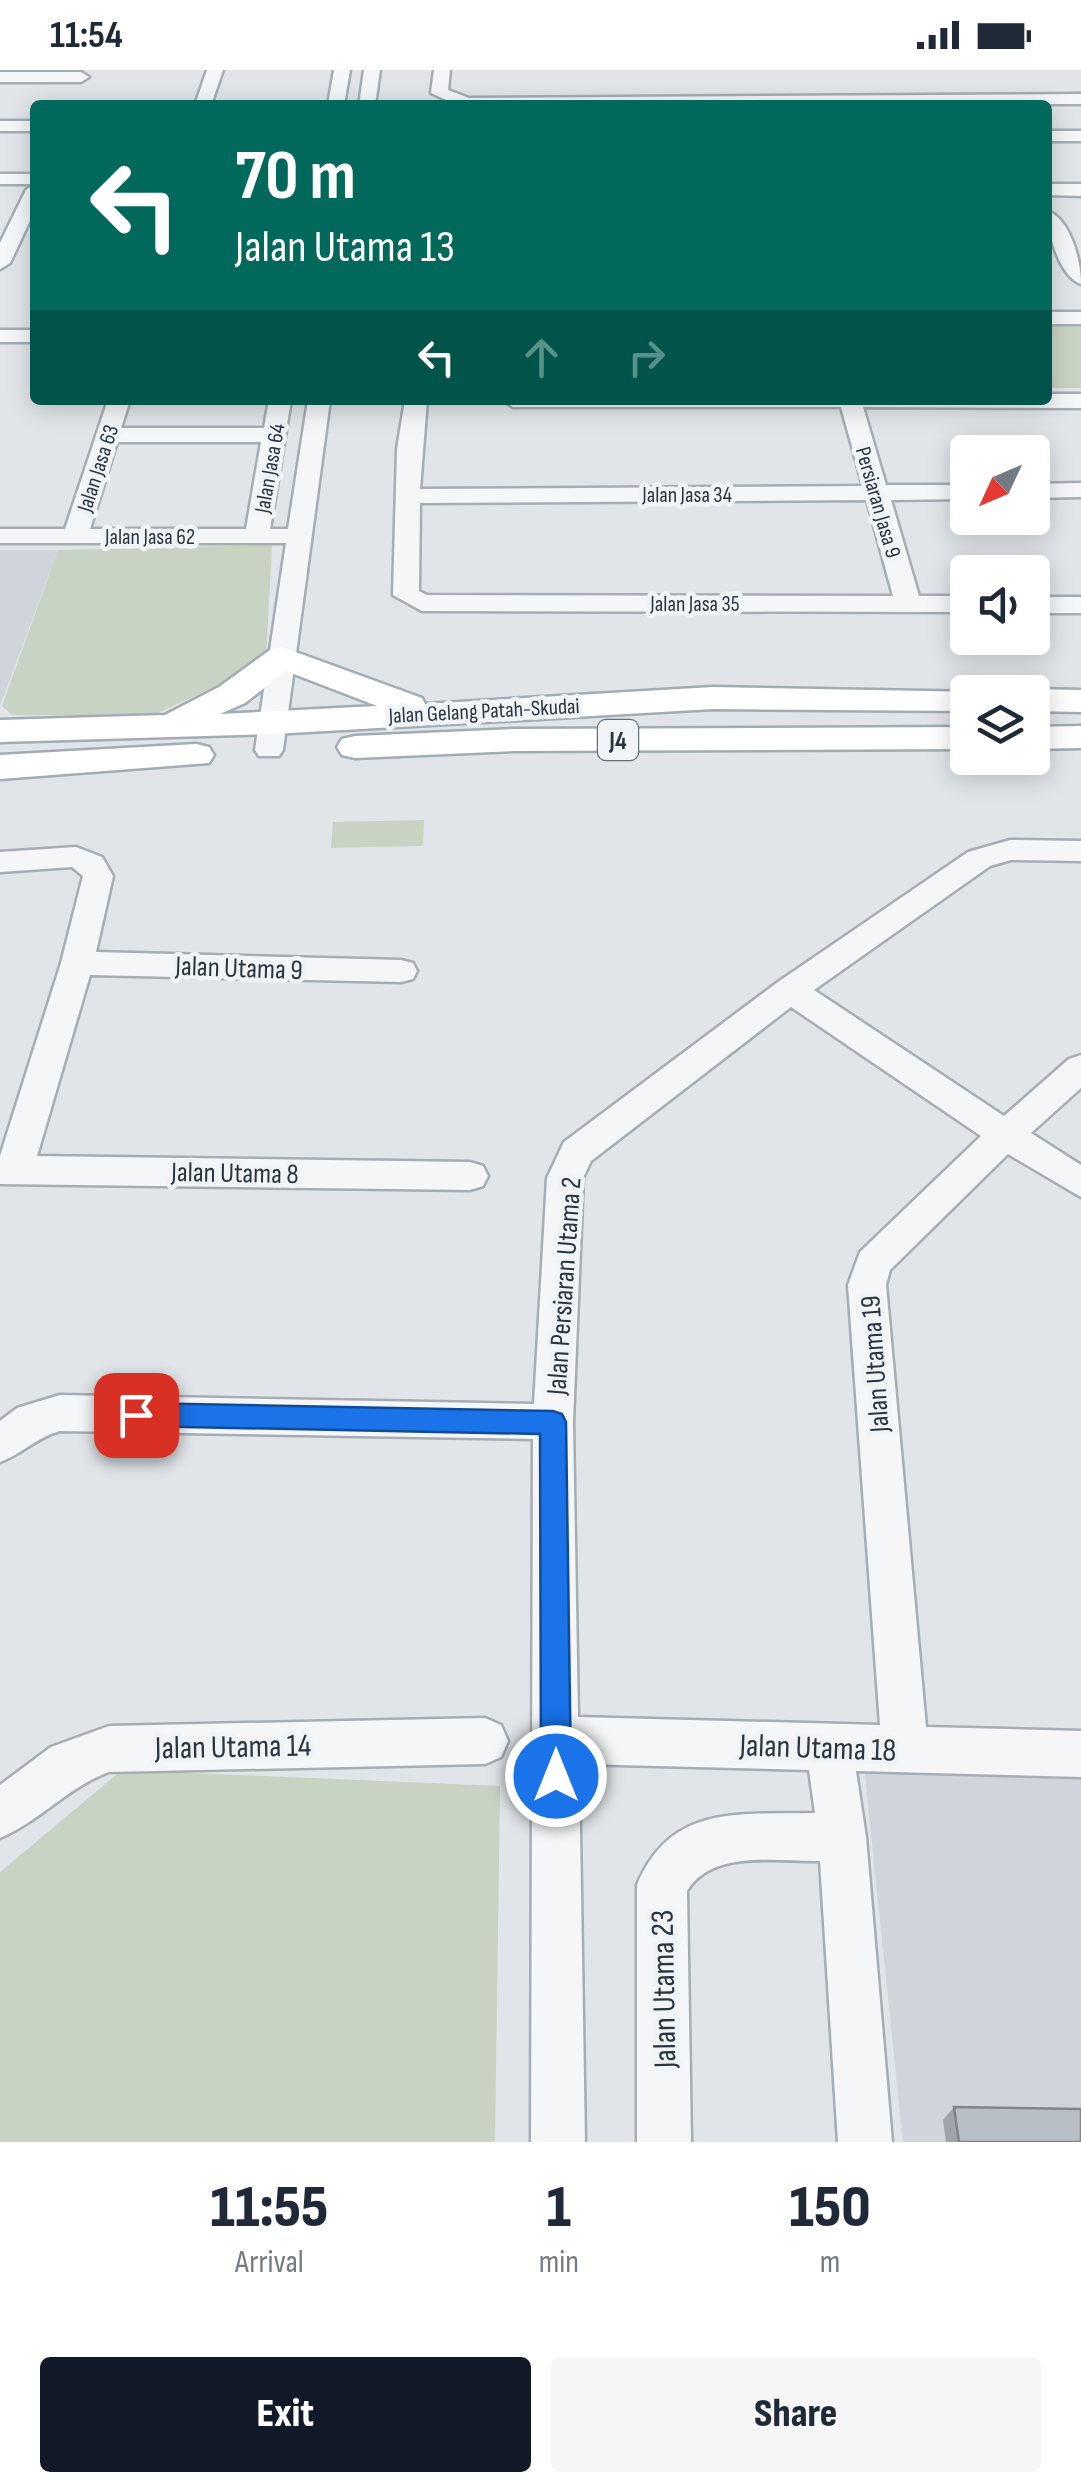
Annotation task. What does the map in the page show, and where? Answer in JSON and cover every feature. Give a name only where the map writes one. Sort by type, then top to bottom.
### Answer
[{"type":"main road","points":[[150,727],[218,704],[282,656],[370,694],[436,711]]},
{"type":"main road","name":"Jalan Gelang Patah-Skudai","points":[[0,767],[271,737],[436,711],[713,698],[950,700]]},
{"type":"main road","points":[[915,700],[826,706],[804,710],[799,719],[808,725],[949,739]]},
{"type":"main road","points":[[1050,700],[1081,701]]},
{"type":"main road","name":"Jalan Gelang Patah-Skudai","points":[[0,731],[150,727],[271,737],[949,739]]},
{"type":"main road","points":[[1050,738],[1081,737]]},
{"type":"street","points":[[205,100],[216,70]]},
{"type":"street","points":[[337,100],[342,70]]},
{"type":"street","points":[[367,100],[372,70]]},
{"type":"street","points":[[442,70],[439,93],[459,100]]},
{"type":"street","points":[[0,77],[83,74],[70,100]]},
{"type":"street","points":[[758,78],[766,100]]},
{"type":"street","points":[[982,78],[994,100],[1081,100]]},
{"type":"street","points":[[1052,110],[1081,110]]},
{"type":"street","points":[[1052,122],[1081,122]]},
{"type":"street","points":[[0,126],[30,126]]},
{"type":"street","points":[[1052,136],[1081,136]]},
{"type":"street","points":[[0,179],[30,179]]},
{"type":"street","points":[[1052,190],[1081,190]]},
{"type":"street","points":[[3,255],[30,200]]},
{"type":"street","points":[[1052,226],[1081,278]]},
{"type":"street","points":[[3,255],[30,249]]},
{"type":"street","points":[[1052,318],[1081,318]]},
{"type":"street","points":[[0,336],[30,336]]},
{"type":"street","points":[[0,356],[30,356]]},
{"type":"street","points":[[1052,402],[1081,402]]},
{"type":"street","name":"Jalan Jasa 63","points":[[75,536],[117,405]]},
{"type":"street","name":"Jalan Jasa 64","points":[[257,535],[279,405]]},
{"type":"street","points":[[271,737],[317,405]]},
{"type":"street","points":[[407,496],[416,405]]},
{"type":"street","name":"Persiaran Jasa 9","points":[[851,405],[908,604]]},
{"type":"street","points":[[108,435],[276,435]]},
{"type":"street","points":[[1050,491],[1081,490]]},
{"type":"street","name":"Jalan Jasa 34","points":[[407,496],[950,492]]},
{"type":"street","name":"Jalan Jasa 35","points":[[407,496],[406,595],[422,603],[950,604]]},
{"type":"street","name":"Jalan Jasa 62","points":[[0,536],[301,536]]},
{"type":"street","points":[[1050,605],[1081,605]]},
{"type":"street","name":"Jalan Persiaran Utama 2","points":[[558,2142],[553,1422],[566,1178],[577,1152],[790,990],[979,859],[1010,850],[1081,851]]},
{"type":"street","points":[[0,862],[76,857],[92,864],[98,876],[77,963],[8,1169]]},
{"type":"street","name":"Jalan Utama 9","points":[[77,963],[400,971]]},
{"type":"street","points":[[790,990],[1081,1182]]},
{"type":"street","name":"Jalan Utama 19","points":[[905,1749],[867,1285],[873,1262],[1081,1068]]},
{"type":"street","name":"Jalan Utama 8","points":[[8,1169],[470,1176]]},
{"type":"street","points":[[0,1444],[31,1420],[60,1413],[553,1422]]},
{"type":"street","name":"Jalan Utama 18","points":[[556,1740],[1081,1754]]},
{"type":"street","name":"Jalan Utama 14","points":[[0,1814],[68,1764],[109,1749],[485,1741]]},
{"type":"street","points":[[829,1747],[842,1837],[865,2142]]},
{"type":"street","name":"Jalan Utama 23","points":[[664,2142],[662,1884],[678,1860],[717,1839],[842,1837]]},
{"type":"shaded area","points":[[0,550],[58,550],[0,706]]},
{"type":"shaded area","points":[[864,1767],[1081,1776],[1081,2142],[903,2142]]},
{"type":"green space","points":[[1052,317],[1081,318],[1081,388],[1052,388]]},
{"type":"green space","points":[[272,545],[266,658],[151,716],[12,715],[2,706],[58,550]]},
{"type":"green space","points":[[424,820],[423,846],[331,848],[333,822]]},
{"type":"green space","points":[[122,1770],[500,1786],[495,2142],[0,2142],[0,1872]]},
{"type":"building","points":[[954,2107],[1081,2109],[1081,2142],[959,2142]]},
{"type":"route","points":[[136,1415],[553,1422],[556,1776]]}]
